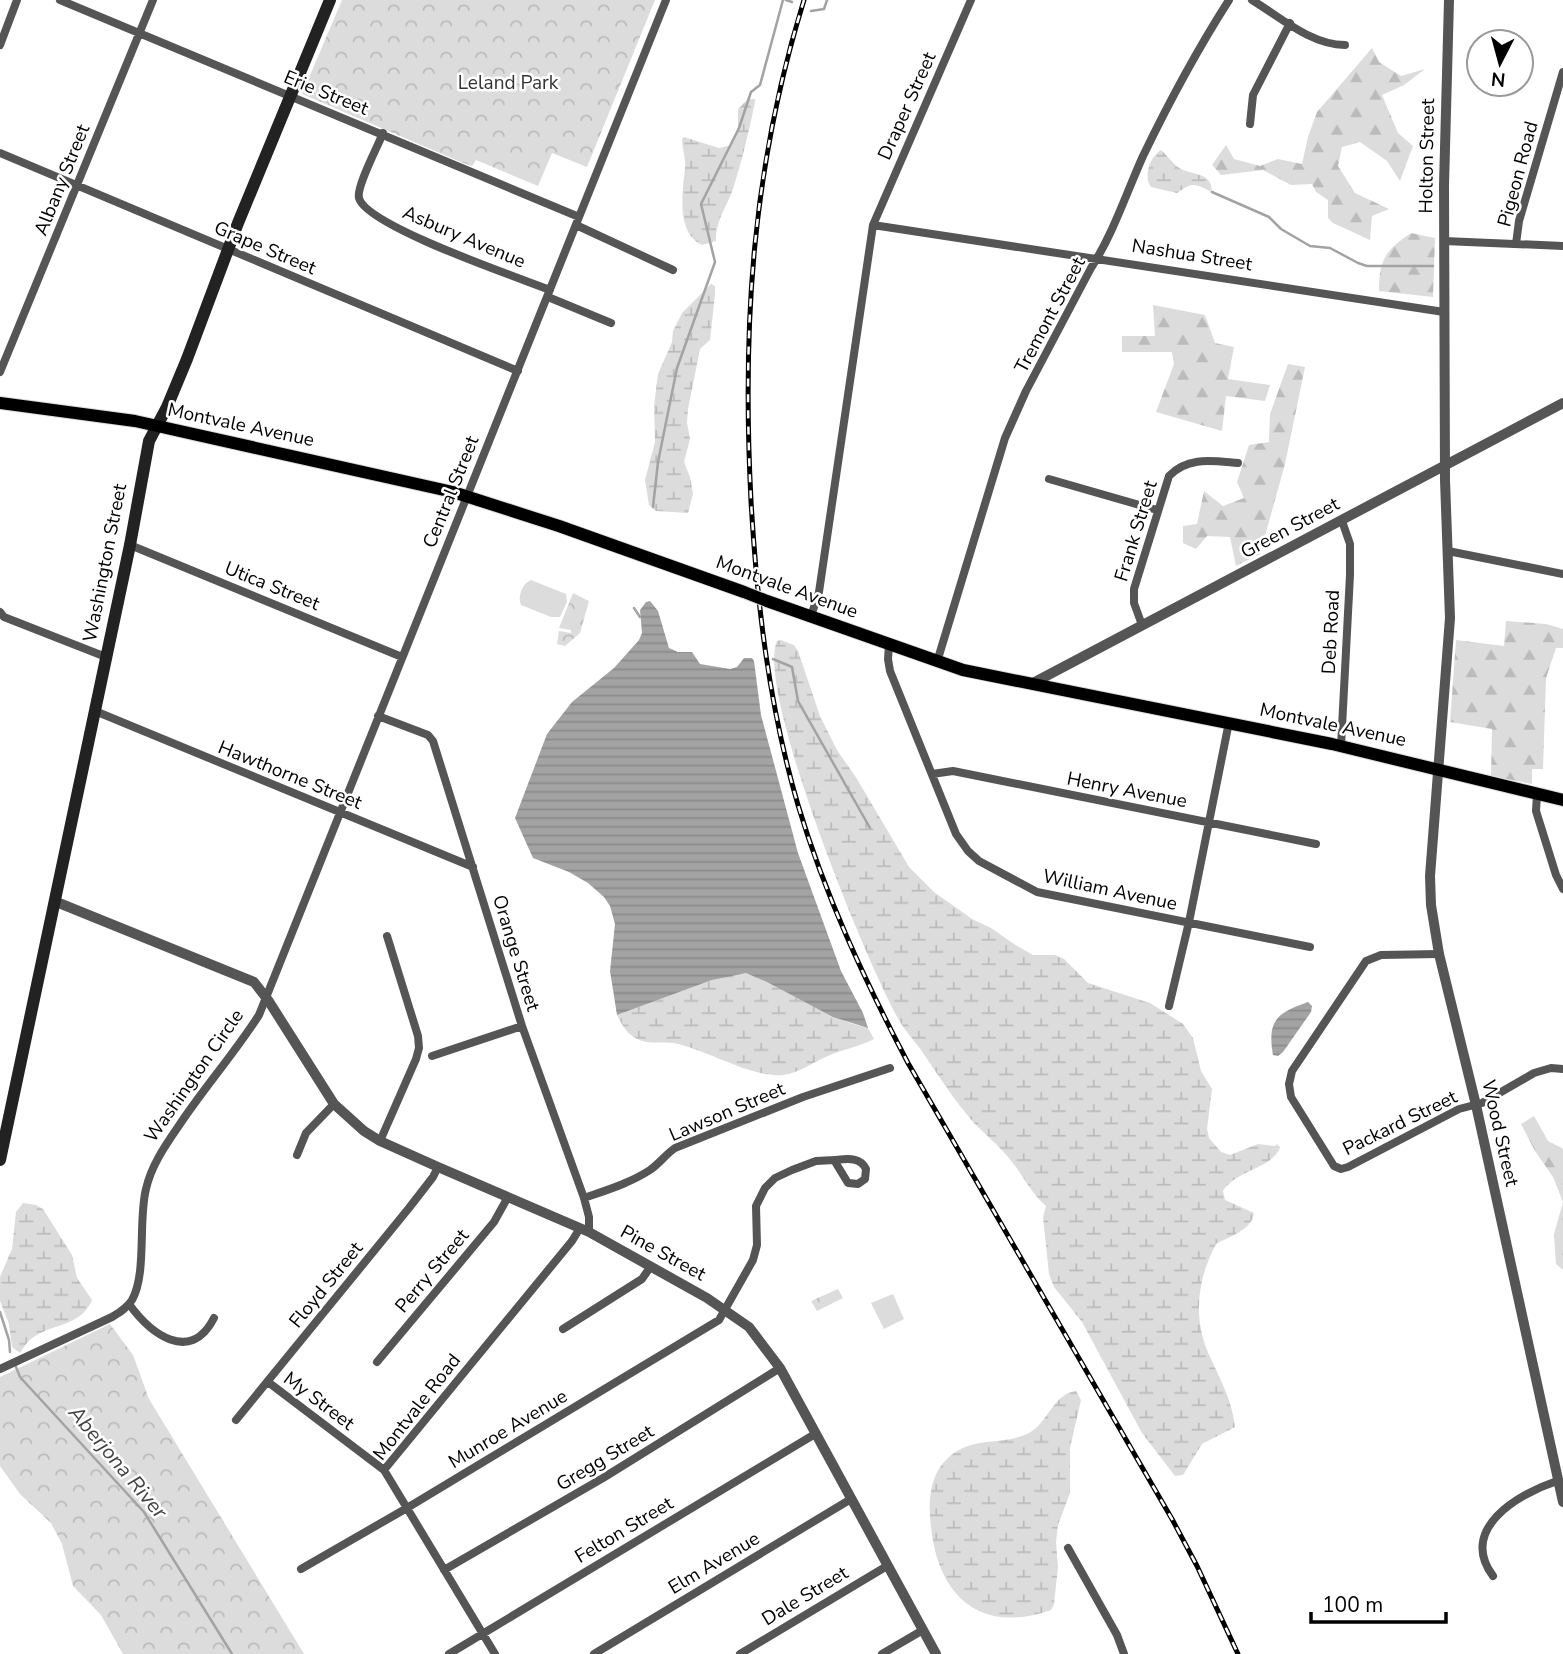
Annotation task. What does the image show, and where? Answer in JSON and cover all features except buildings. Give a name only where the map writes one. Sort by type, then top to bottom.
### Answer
[{"type":"main road","name":"Washington Street","points":[[0,1160],[130,545],[149,441],[187,359],[228,249],[330,0]]},
{"type":"main road","name":"Montvale Avenue","points":[[0,403],[78,412],[155,426],[369,472],[467,497],[559,526],[937,662],[974,672],[1341,746],[1563,800]]},
{"type":"street","points":[[0,45],[18,0]]},
{"type":"street","name":"Erie Street","points":[[60,0],[383,134],[577,221],[673,270]]},
{"type":"street","name":"Albany Street","points":[[0,372],[153,0]]},
{"type":"street","name":"Central Street","points":[[266,997],[666,0]]},
{"type":"street","name":"Draper Street","points":[[873,225],[971,0]]},
{"type":"street","name":"Tremont Street","points":[[937,662],[989,483],[1008,430],[1098,258],[1158,124],[1184,74],[1229,0]]},
{"type":"street","points":[[1252,0],[1321,41],[1345,45]]},
{"type":"street","name":"Holton Street","points":[[1444,312],[1444,129],[1449,0]]},
{"type":"street","points":[[1250,124],[1252,98],[1290,23]]},
{"type":"street","name":"Pigeon Road","points":[[1516,244],[1519,221],[1563,72]]},
{"type":"street","points":[[1552,110],[1563,113]]},
{"type":"street","name":"Asbury Avenue","points":[[383,134],[359,192],[362,204],[393,225],[437,247],[549,293],[611,323]]},
{"type":"street","name":"Grape Street","points":[[0,153],[386,317],[518,370]]},
{"type":"street","points":[[811,616],[819,592],[873,225]]},
{"type":"street","name":"Nashua Street","points":[[873,225],[1444,312]]},
{"type":"street","points":[[1444,241],[1563,246]]},
{"type":"street","points":[[1439,769],[1450,618],[1444,312]]},
{"type":"street","name":"Green Street","points":[[1033,683],[1563,403]]},
{"type":"street","name":"Frank Street","points":[[1142,625],[1135,606],[1134,589],[1168,479],[1180,466],[1206,461],[1238,463]]},
{"type":"street","points":[[1049,478],[1157,510]]},
{"type":"street","name":"Deb Road","points":[[1341,746],[1350,575],[1350,544],[1342,521]]},
{"type":"street","name":"Utica Street","points":[[130,545],[402,657]]},
{"type":"street","points":[[1448,551],[1563,574]]},
{"type":"street","points":[[0,612],[4,617],[106,657]]},
{"type":"street","name":"William Avenue","points":[[889,645],[890,671],[957,837],[968,851],[985,864],[1037,892],[1310,947]]},
{"type":"street","name":"Hawthorne Street","points":[[95,711],[473,867]]},
{"type":"street","name":"Orange Street","points":[[378,716],[432,738],[522,1026],[584,1198],[589,1217],[584,1230]]},
{"type":"street","points":[[1169,1006],[1189,922],[1229,722]]},
{"type":"street","name":"Wood Street","points":[[1439,769],[1430,895],[1439,954],[1476,1105],[1563,1502]]},
{"type":"street","name":"Henry Avenue","points":[[932,774],[951,771],[1317,844]]},
{"type":"street","points":[[1538,794],[1536,811],[1557,879],[1563,889]]},
{"type":"street","name":"Washington Circle","points":[[54,901],[251,980],[266,997],[257,1018],[200,1094],[150,1174],[143,1204],[136,1292],[129,1304]]},
{"type":"street","points":[[380,1141],[416,1059],[419,1044],[387,936]]},
{"type":"street","name":"Packard Street","points":[[1439,954],[1381,955],[1366,961],[1292,1071],[1289,1081],[1291,1097],[1333,1165],[1338,1168],[1348,1167],[1459,1109],[1476,1105],[1534,1073],[1551,1068],[1563,1069]]},
{"type":"street","name":"Pine Street","points":[[266,997],[334,1104],[357,1126],[380,1141],[584,1230],[726,1310],[755,1334],[780,1368],[936,1654]]},
{"type":"street","points":[[432,1056],[522,1026]]},
{"type":"street","name":"Lawson Street","points":[[584,1198],[620,1186],[660,1163],[675,1148],[803,1097],[890,1068]]},
{"type":"street","points":[[296,1155],[306,1133],[334,1104]]},
{"type":"street","points":[[726,1310],[754,1256],[757,1245],[756,1206],[765,1188],[775,1178],[792,1170],[816,1161],[834,1160]]},
{"type":"street","name":"Floyd Street","points":[[236,1420],[417,1198],[438,1167]]},
{"type":"street","name":"Perry Street","points":[[377,1362],[494,1222],[508,1197]]},
{"type":"street","name":"Montvale Road","points":[[495,1654],[384,1470],[572,1241],[584,1230]]},
{"type":"street","points":[[563,1329],[642,1279],[651,1266]]},
{"type":"street","points":[[0,1370],[104,1321],[129,1304],[153,1332],[176,1341],[201,1336],[214,1318]]},
{"type":"street","name":"Munroe Avenue","points":[[300,1569],[407,1508],[706,1328],[721,1318],[726,1310]]},
{"type":"street","name":"Gregg Street","points":[[444,1570],[613,1472],[780,1368]]},
{"type":"street","name":"My Street","points":[[268,1382],[384,1470]]},
{"type":"street","name":"Felton Street","points":[[449,1654],[815,1434]]},
{"type":"street","points":[[1493,1576],[1484,1563],[1482,1553],[1483,1540],[1489,1525],[1503,1510],[1540,1487],[1557,1481]]},
{"type":"street","name":"Elm Avenue","points":[[594,1654],[851,1499]]},
{"type":"street","points":[[1068,1548],[1117,1635],[1124,1654]]},
{"type":"street","name":"Dale Street","points":[[740,1654],[887,1566]]},
{"type":"street","points":[[882,1654],[923,1630]]},
{"type":"green space","name":"Leland Park","points":[[342,0],[655,0],[587,167],[552,153],[538,186],[476,160],[472,166],[463,163],[302,94]]},
{"type":"green space","points":[[1372,48],[1379,62],[1401,76],[1425,69],[1404,85],[1382,95],[1398,133],[1413,146],[1400,181],[1387,161],[1360,142],[1342,147],[1338,166],[1355,193],[1389,209],[1372,216],[1370,240],[1333,223],[1328,218],[1328,200],[1316,192],[1312,184],[1291,185],[1263,170],[1221,175],[1212,165],[1226,145],[1234,159],[1260,166],[1278,159],[1302,164],[1317,112]]},
{"type":"green space","points":[[748,99],[755,99],[755,102],[733,189],[719,221],[716,241],[702,245],[693,239],[684,221],[682,198],[685,164],[682,139],[684,137],[719,148],[732,145],[738,129],[738,109]]},
{"type":"green space","points":[[1161,150],[1180,168],[1206,178],[1212,192],[1193,185],[1177,193],[1151,187],[1149,167]]},
{"type":"green space","points":[[1411,233],[1435,238],[1433,297],[1379,291],[1380,271],[1386,256]]},
{"type":"green space","points":[[711,284],[715,286],[715,294],[710,340],[700,349],[688,409],[690,439],[684,462],[693,494],[688,513],[656,511],[649,505],[645,480],[655,442],[654,406],[658,374],[682,313]]},
{"type":"green space","points":[[1153,305],[1205,315],[1215,343],[1234,347],[1228,379],[1270,385],[1265,401],[1226,396],[1222,431],[1156,412],[1174,364],[1172,352],[1122,352],[1122,336],[1155,336]]},
{"type":"green space","points":[[1288,364],[1305,367],[1285,464],[1260,554],[1236,566],[1230,537],[1207,536],[1196,549],[1183,543],[1183,526],[1197,524],[1204,491],[1223,506],[1244,498],[1237,482],[1249,445],[1269,442],[1270,414]]},
{"type":"green space","points":[[531,580],[566,594],[567,602],[560,617],[551,617],[521,605],[522,590]]},
{"type":"green space","points":[[573,593],[589,601],[580,633],[565,646],[557,644],[559,631],[571,633],[571,630],[559,628]]},
{"type":"green space","points":[[1506,621],[1546,624],[1563,629],[1563,648],[1556,648],[1546,678],[1543,769],[1532,769],[1532,784],[1491,776],[1492,729],[1450,722],[1456,640],[1504,646]]},
{"type":"green space","points":[[777,641],[794,645],[798,651],[820,716],[837,750],[909,867],[934,892],[972,919],[1033,955],[1055,955],[1064,959],[1088,983],[1150,1003],[1183,1024],[1193,1038],[1201,1071],[1212,1089],[1207,1129],[1209,1138],[1221,1152],[1230,1155],[1258,1144],[1277,1144],[1280,1147],[1270,1160],[1237,1178],[1223,1191],[1225,1200],[1254,1213],[1245,1228],[1216,1244],[1205,1270],[1199,1310],[1207,1350],[1228,1397],[1235,1427],[1202,1444],[1183,1475],[1175,1476],[1142,1433],[1082,1322],[1054,1287],[1049,1274],[1043,1217],[1046,1206],[1008,1157],[960,1105],[901,1024],[884,991],[841,890],[798,769],[782,714],[775,669]]},
{"type":"green space","points":[[746,973],[777,985],[836,1017],[868,1028],[874,1039],[795,1072],[771,1075],[743,1068],[674,1043],[642,1041],[628,1032],[617,1015],[712,980]]},
{"type":"green space","points":[[1534,1116],[1548,1141],[1562,1148],[1563,1202],[1553,1177],[1521,1124]]},
{"type":"green space","points":[[1563,1202],[1563,1270],[1556,1264],[1554,1234]]},
{"type":"green space","points":[[23,1203],[43,1209],[72,1255],[77,1278],[92,1300],[82,1314],[35,1336],[20,1353],[12,1347],[9,1324],[0,1301],[0,1277],[12,1249],[16,1212]]},
{"type":"green space","points":[[838,1289],[843,1298],[817,1311],[811,1301]]},
{"type":"green space","points":[[893,1294],[904,1319],[884,1329],[871,1303]]},
{"type":"green space","points":[[110,1324],[133,1355],[149,1399],[304,1654],[123,1654],[101,1615],[73,1586],[62,1544],[51,1523],[20,1494],[0,1466],[0,1377]]},
{"type":"green space","points":[[1076,1391],[1081,1400],[1070,1448],[1070,1493],[1058,1525],[1058,1567],[1054,1604],[1051,1610],[1026,1616],[1003,1617],[984,1613],[967,1604],[953,1590],[935,1551],[930,1509],[936,1475],[945,1461],[965,1447],[1029,1433],[1062,1397]]},
{"type":"shaded area","points":[[650,601],[658,611],[669,648],[678,652],[692,652],[700,664],[730,669],[737,667],[744,658],[752,658],[754,661],[761,715],[798,853],[841,971],[868,1028],[833,1017],[746,973],[712,980],[617,1015],[610,971],[615,924],[610,906],[588,883],[569,872],[533,858],[515,818],[547,734],[572,702],[614,668],[639,640],[642,633],[640,610]]},
{"type":"shaded area","points":[[1308,1002],[1312,1006],[1311,1012],[1283,1052],[1278,1056],[1273,1055],[1273,1026],[1282,1014]]},
{"type":"waterway","points":[[653,507],[658,462],[677,368],[715,262],[701,204],[739,128],[751,92],[760,85],[783,0]]},
{"type":"waterway","points":[[786,0],[792,2]]},
{"type":"waterway","points":[[811,11],[824,9],[827,0]]},
{"type":"waterway","points":[[1212,192],[1269,217],[1281,229],[1310,246],[1330,248],[1358,263],[1367,266],[1433,266]]},
{"type":"waterway","points":[[634,608],[640,617]]},
{"type":"waterway","points":[[773,659],[792,667],[798,701],[870,828]]},
{"type":"waterway","name":"Aberjona River","points":[[0,1312],[10,1352]]},
{"type":"waterway","name":"Aberjona River","points":[[16,1367],[20,1377],[144,1512],[232,1654]]},
{"type":"railway","points":[[804,0],[786,63],[762,186],[750,310],[748,373],[751,501],[757,578],[772,692],[788,768],[798,805],[833,904],[908,1063],[1172,1519],[1238,1654]]}]
